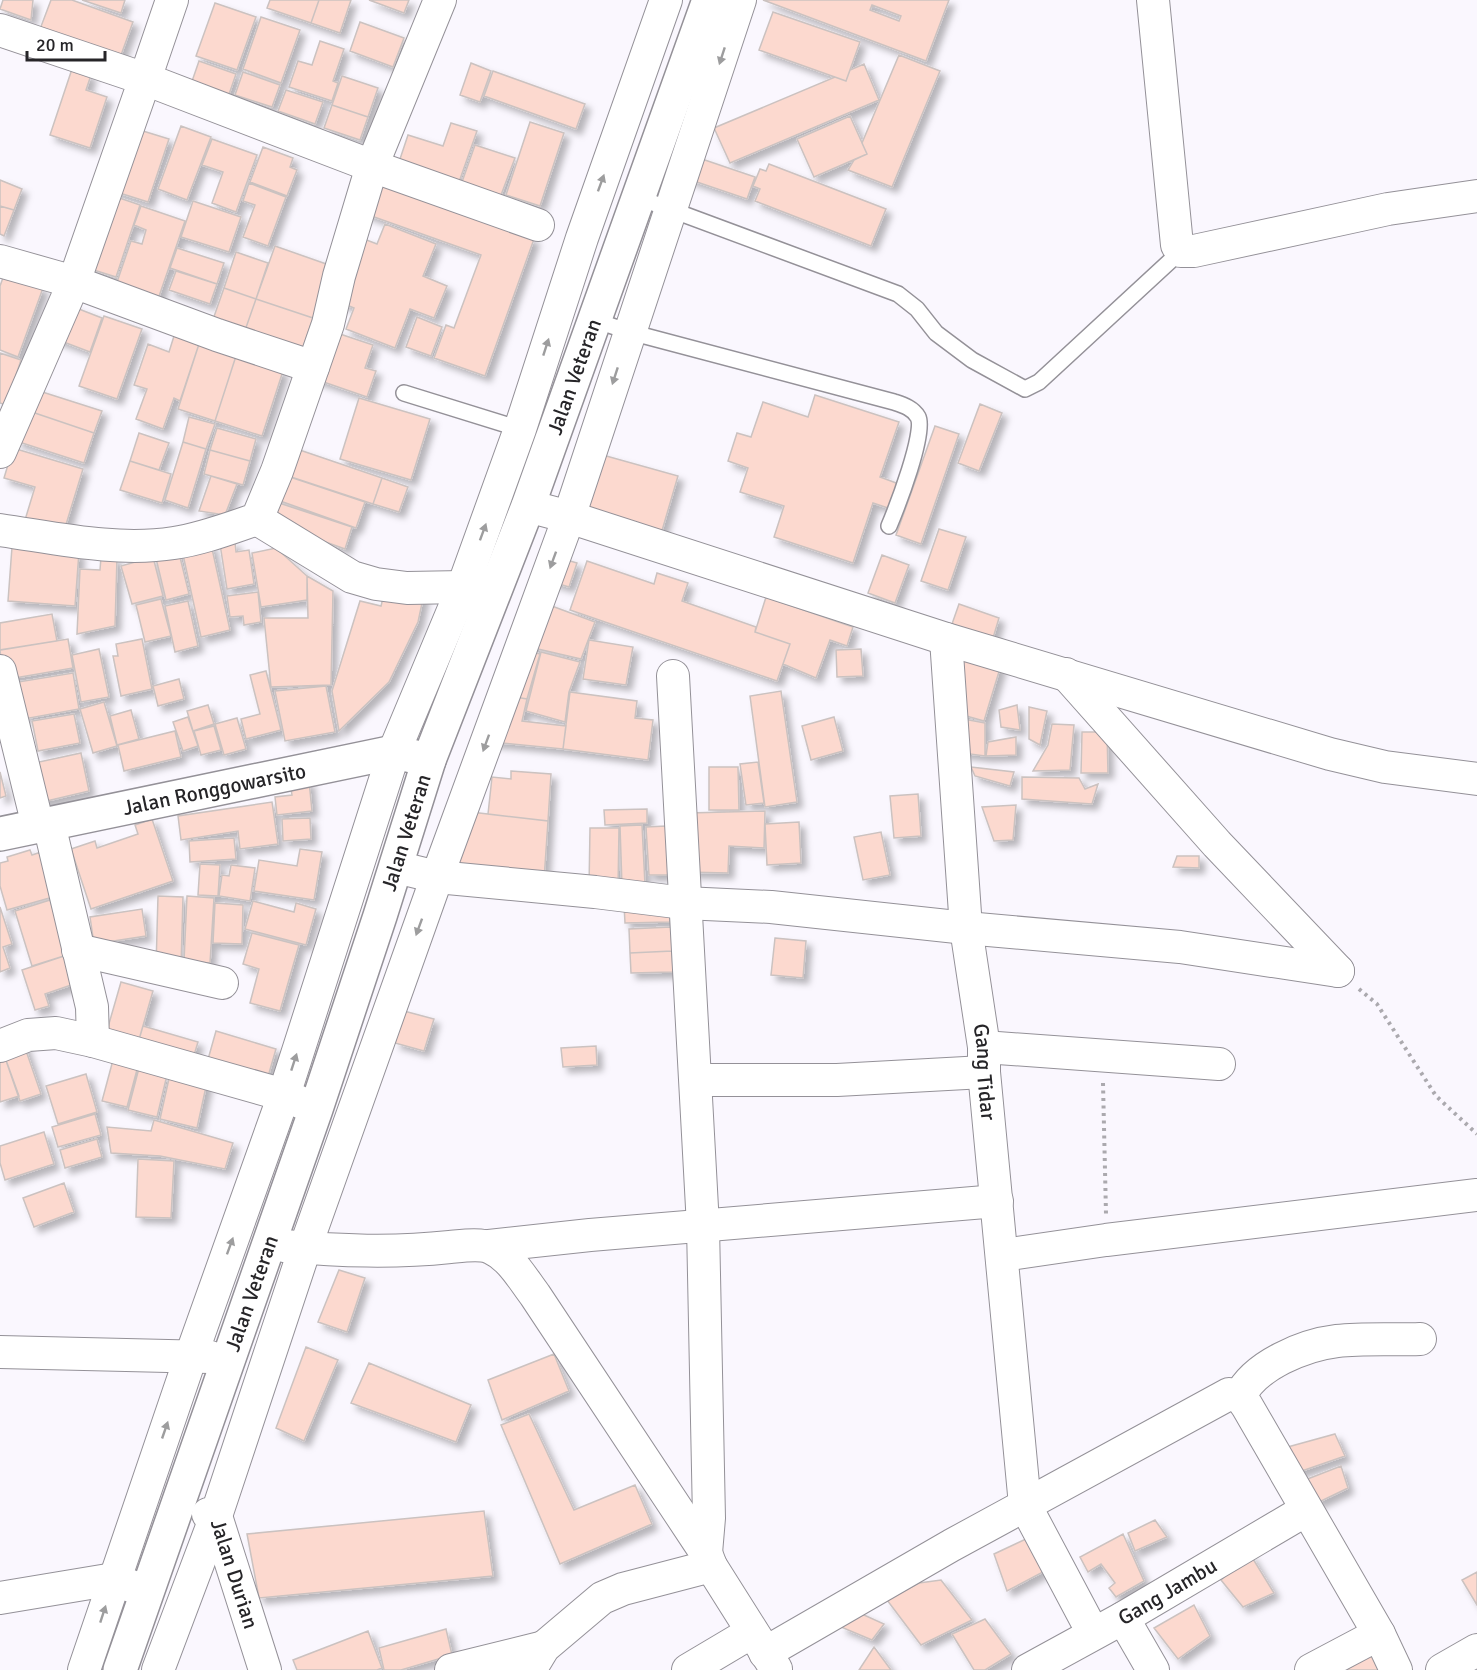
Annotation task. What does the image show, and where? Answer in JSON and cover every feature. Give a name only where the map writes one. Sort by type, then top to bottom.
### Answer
[{"type":"main road","name":"Jalan Veteran","points":[[120,1670],[316,1109],[396,867],[478,592],[528,506],[709,0]]},
{"type":"main road","name":"Jalan Ronggowarsito","points":[[0,834],[394,752],[429,760]]},
{"type":"street","points":[[0,452],[74,282],[172,0]]},
{"type":"street","points":[[257,519],[277,471],[328,324],[339,276],[372,166],[440,0]]},
{"type":"street","points":[[84,1670],[191,1356],[284,1095],[394,752],[478,592],[520,429],[558,231],[666,0]]},
{"type":"street","points":[[158,1670],[216,1516],[305,1248],[437,877],[569,517],[740,0]]},
{"type":"street","points":[[1153,0],[1177,245],[1181,250],[1194,251],[1388,209],[1477,196]]},
{"type":"street","points":[[0,30],[145,79],[372,166],[558,231],[653,260]]},
{"type":"street","points":[[0,261],[74,282],[217,335],[313,367]]},
{"type":"street","points":[[528,506],[569,517],[946,639],[1330,754],[1385,767],[1477,779]]},
{"type":"street","points":[[0,530],[138,546],[192,540],[257,519],[352,577],[376,584],[407,588],[478,592]]},
{"type":"street","name":"Gang Tidar","points":[[946,639],[966,927],[984,1060],[1025,1505]]},
{"type":"street","points":[[0,671],[78,950],[92,1007],[93,1041]]},
{"type":"street","points":[[1066,674],[1216,844],[1338,971]]},
{"type":"street","points":[[673,676],[703,1226],[708,1560]]},
{"type":"street","points":[[396,867],[437,877],[684,903],[771,907],[1180,947],[1338,971]]},
{"type":"street","points":[[78,950],[222,983]]},
{"type":"street","points":[[0,1046],[28,1035],[56,1033],[93,1041],[284,1095],[316,1109]]},
{"type":"street","points":[[696,1080],[837,1080],[984,1060],[1103,1056],[1219,1064]]},
{"type":"street","points":[[1003,1256],[1106,1240],[1477,1195]]},
{"type":"street","points":[[268,1244],[392,1252],[489,1246],[590,1235],[997,1201]]},
{"type":"street","points":[[489,1246],[506,1257],[535,1295],[708,1560],[764,1652]]},
{"type":"street","points":[[1240,1396],[1245,1386],[1267,1367],[1284,1357],[1317,1346],[1336,1341],[1420,1339]]},
{"type":"street","points":[[0,1352],[229,1358]]},
{"type":"street","points":[[688,1670],[764,1652],[1025,1505],[1229,1394],[1240,1396],[1379,1634],[1395,1670]]},
{"type":"street","name":"Jalan Durian","points":[[179,1505],[216,1516],[265,1670]]},
{"type":"street","points":[[1025,1505],[1094,1633]]},
{"type":"street","name":"Gang Jambu","points":[[1028,1670],[1123,1618],[1306,1510]]},
{"type":"street","points":[[451,1670],[537,1659],[602,1598],[708,1560]]},
{"type":"street","points":[[0,1598],[114,1579],[148,1593]]},
{"type":"street","points":[[1123,1618],[1153,1670]]},
{"type":"street","points":[[1311,1670],[1379,1634]]},
{"type":"street","points":[[1442,1670],[1477,1650]]},
{"type":"lane","points":[[638,197],[670,211],[898,294],[918,309],[936,333],[972,360],[1019,387],[1025,388],[1039,382],[1181,250]]},
{"type":"lane","points":[[594,320],[630,332],[910,408],[918,416],[921,426],[890,526]]},
{"type":"lane","points":[[404,393],[520,429]]},
{"type":"path","points":[[1338,971],[1377,1005],[1436,1096],[1477,1134]]},
{"type":"path","points":[[1103,1056],[1106,1240]]},
{"type":"building","points":[[3,0],[33,0],[31,20],[0,9]]},
{"type":"building","points":[[51,0],[72,0],[133,22],[117,66],[37,37]]},
{"type":"building","points":[[82,0],[125,0],[121,13]]},
{"type":"building","points":[[270,0],[319,0],[311,23],[267,8]]},
{"type":"building","points":[[319,0],[351,0],[340,33],[311,23]]},
{"type":"building","points":[[369,0],[409,0],[404,13]]},
{"type":"building","points":[[763,0],[949,0],[926,61]],"holes":[[[872,5],[901,16],[899,21],[870,10]]]},
{"type":"building","points":[[215,3],[256,17],[237,70],[196,56]]},
{"type":"building","points":[[773,12],[860,42],[846,81],[759,50]]},
{"type":"building","points":[[261,17],[300,30],[281,83],[243,69]]},
{"type":"building","points":[[360,22],[404,38],[393,67],[350,51]]},
{"type":"building","points":[[320,41],[344,49],[333,81],[338,83],[332,101],[289,87],[298,61],[312,65]]},
{"type":"building","points":[[899,55],[940,71],[892,187],[848,170],[854,160],[867,154],[862,143]]},
{"type":"building","points":[[199,61],[236,74],[226,103],[189,90]]},
{"type":"building","points":[[471,63],[491,71],[480,102],[460,95]]},
{"type":"building","points":[[864,64],[879,100],[730,163],[714,128],[835,77],[846,81],[850,70]]},
{"type":"building","points":[[72,69],[91,75],[86,90],[107,97],[90,148],[50,135]]},
{"type":"building","points":[[493,71],[585,104],[576,129],[484,96]]},
{"type":"building","points":[[243,72],[280,85],[272,107],[235,95]]},
{"type":"building","points":[[342,76],[378,88],[368,117],[332,105]]},
{"type":"building","points":[[286,90],[323,102],[315,124],[278,111]]},
{"type":"building","points":[[332,105],[368,117],[360,140],[324,128]]},
{"type":"building","points":[[850,116],[867,154],[814,177],[797,139]]},
{"type":"building","points":[[530,122],[564,133],[540,206],[506,195]]},
{"type":"building","points":[[451,123],[477,131],[459,182],[399,162],[408,135],[443,146]]},
{"type":"building","points":[[181,126],[211,137],[187,200],[158,189]]},
{"type":"building","points":[[143,131],[169,139],[148,202],[107,189]]},
{"type":"building","points":[[212,139],[257,155],[236,212],[212,203],[223,172],[202,165]]},
{"type":"building","points":[[475,145],[515,158],[501,195],[462,182]]},
{"type":"building","points":[[263,147],[293,158],[290,167],[297,170],[287,196],[250,182]]},
{"type":"building","points":[[696,157],[755,177],[747,199],[688,179]]},
{"type":"building","points":[[769,164],[886,209],[871,246],[755,201],[760,189],[753,186],[760,169],[766,171]]},
{"type":"building","points":[[0,180],[22,189],[14,210],[0,206]]},
{"type":"building","points":[[374,182],[534,239],[485,376],[434,358],[446,325],[454,328],[481,255],[363,213]]},
{"type":"building","points":[[249,183],[286,197],[268,246],[243,237],[255,205],[243,201]]},
{"type":"building","points":[[105,193],[140,205],[116,277],[81,266]]},
{"type":"building","points":[[193,201],[241,217],[229,252],[181,237]]},
{"type":"building","points":[[0,206],[14,210],[4,236],[0,234]]},
{"type":"building","points":[[141,206],[185,221],[156,305],[114,291],[131,241],[142,244],[146,230],[134,225]]},
{"type":"building","points":[[385,224],[436,244],[423,276],[447,286],[434,318],[410,309],[395,348],[346,329],[354,308],[339,302],[364,239],[377,244]]},
{"type":"building","points":[[275,246],[332,266],[313,318],[256,299]]},
{"type":"building","points":[[177,248],[224,263],[217,284],[170,268]]},
{"type":"building","points":[[236,252],[268,263],[256,299],[224,288]]},
{"type":"building","points":[[176,271],[217,284],[210,304],[169,290]]},
{"type":"building","points":[[4,275],[43,288],[18,357],[0,350],[0,286]]},
{"type":"building","points":[[224,288],[256,299],[242,339],[210,328]]},
{"type":"building","points":[[256,299],[313,318],[299,359],[242,339]]},
{"type":"building","points":[[66,304],[102,318],[90,352],[53,338]]},
{"type":"building","points":[[104,316],[142,329],[117,399],[79,386]]},
{"type":"building","points":[[417,317],[442,327],[431,356],[406,347]]},
{"type":"building","points":[[328,330],[373,345],[365,368],[376,371],[367,397],[312,378]]},
{"type":"building","points":[[174,336],[199,344],[180,401],[174,398],[163,429],[136,419],[147,389],[134,385],[148,344],[169,352]]},
{"type":"building","points":[[199,344],[236,356],[215,421],[178,409]]},
{"type":"building","points":[[0,353],[21,360],[6,405],[0,403]]},
{"type":"building","points":[[236,356],[283,371],[262,436],[215,421]]},
{"type":"building","points":[[33,389],[102,411],[94,433],[26,410]]},
{"type":"building","points":[[815,395],[899,422],[880,477],[899,484],[891,509],[873,503],[853,563],[774,537],[784,506],[740,492],[748,468],[728,461],[737,433],[751,437],[763,402],[808,417]]},
{"type":"building","points":[[359,398],[430,419],[411,480],[340,459]]},
{"type":"building","points":[[980,404],[1002,413],[979,471],[958,463]]},
{"type":"building","points":[[26,410],[94,433],[84,463],[16,441]]},
{"type":"building","points":[[189,417],[215,424],[206,449],[183,442]]},
{"type":"building","points":[[935,426],[959,434],[921,544],[896,535]]},
{"type":"building","points":[[217,428],[256,439],[250,461],[210,450]]},
{"type":"building","points":[[139,433],[169,443],[159,470],[130,461]]},
{"type":"building","points":[[183,442],[206,449],[188,508],[165,500]]},
{"type":"building","points":[[288,446],[382,478],[373,504],[279,473]]},
{"type":"building","points":[[13,448],[83,469],[64,531],[25,520],[35,487],[4,478]]},
{"type":"building","points":[[210,450],[250,461],[243,485],[204,474]]},
{"type":"building","points":[[592,452],[678,476],[661,534],[575,510]]},
{"type":"building","points":[[130,461],[171,474],[162,503],[120,490]]},
{"type":"building","points":[[278,473],[365,502],[356,528],[269,497]]},
{"type":"building","points":[[211,476],[237,484],[225,515],[199,511]]},
{"type":"building","points":[[382,478],[408,487],[399,512],[373,504]]},
{"type":"building","points":[[267,499],[352,527],[345,549],[259,518]]},
{"type":"building","points":[[939,529],[966,537],[948,590],[921,581]]},
{"type":"building","points":[[235,542],[236,552],[249,550],[254,584],[227,589],[220,544]]},
{"type":"building","points":[[211,544],[230,630],[201,637],[182,550]]},
{"type":"building","points":[[12,547],[79,552],[75,606],[8,601]]},
{"type":"building","points":[[276,548],[307,576],[307,600],[261,607],[252,553]]},
{"type":"building","points":[[178,549],[189,594],[166,600],[155,554]]},
{"type":"building","points":[[882,555],[909,565],[895,603],[868,593]]},
{"type":"building","points":[[101,557],[117,558],[115,626],[77,634],[80,569],[100,570]]},
{"type":"building","points":[[153,557],[163,596],[132,604],[121,566]]},
{"type":"building","points":[[557,557],[577,563],[569,587],[549,581]]},
{"type":"building","points":[[587,561],[654,584],[657,573],[688,583],[682,601],[756,627],[755,632],[790,644],[777,681],[570,610]]},
{"type":"building","points":[[307,576],[333,591],[331,685],[271,687],[264,618],[308,618]]},
{"type":"building","points":[[385,590],[424,594],[418,622],[389,682],[339,731],[332,691],[360,601],[381,606]]},
{"type":"building","points":[[258,592],[261,622],[244,625],[243,616],[230,617],[227,596]]},
{"type":"building","points":[[766,597],[853,627],[847,646],[830,640],[816,678],[783,664],[790,644],[755,632]]},
{"type":"building","points":[[161,599],[171,636],[145,642],[136,605]]},
{"type":"building","points":[[188,601],[198,646],[175,652],[165,606]]},
{"type":"building","points":[[541,602],[595,622],[581,659],[525,646]]},
{"type":"building","points":[[959,604],[999,618],[993,638],[952,624]]},
{"type":"building","points":[[52,614],[57,641],[0,650],[0,623]]},
{"type":"building","points":[[68,639],[73,668],[3,680],[0,650]]},
{"type":"building","points":[[142,639],[152,689],[121,696],[113,656],[118,656],[116,644]]},
{"type":"building","points":[[589,640],[633,647],[626,685],[583,679]]},
{"type":"building","points":[[99,649],[109,697],[81,702],[72,655]]},
{"type":"building","points":[[521,649],[540,654],[527,699],[504,695]]},
{"type":"building","points":[[861,649],[863,676],[837,677],[836,650]]},
{"type":"building","points":[[541,652],[580,662],[569,692],[565,722],[526,711]]},
{"type":"building","points":[[963,655],[1001,665],[984,721],[952,712]]},
{"type":"building","points":[[266,671],[281,730],[246,739],[241,719],[260,714],[250,675]]},
{"type":"building","points":[[73,673],[79,709],[24,719],[18,682]]},
{"type":"building","points":[[179,679],[184,699],[158,706],[153,686]]},
{"type":"building","points":[[326,686],[335,732],[285,741],[275,691]]},
{"type":"building","points":[[781,691],[797,802],[765,807],[750,696]]},
{"type":"building","points":[[570,692],[637,701],[635,718],[653,720],[648,760],[563,749]]},
{"type":"building","points":[[504,695],[527,699],[522,721],[566,726],[563,749],[491,742]]},
{"type":"building","points":[[104,702],[117,746],[93,753],[80,709]]},
{"type":"building","points":[[208,705],[214,724],[193,731],[187,711]]},
{"type":"building","points":[[1017,705],[1020,730],[1001,727],[999,710]]},
{"type":"building","points":[[1029,707],[1047,711],[1040,745],[1029,739]]},
{"type":"building","points":[[131,710],[139,739],[117,745],[110,716]]},
{"type":"building","points":[[74,714],[80,743],[38,751],[32,721]]},
{"type":"building","points":[[188,717],[198,746],[183,751],[173,722]]},
{"type":"building","points":[[834,717],[843,751],[811,760],[802,726]]},
{"type":"building","points":[[953,717],[985,723],[985,756],[955,752]]},
{"type":"building","points":[[237,718],[246,749],[224,755],[215,724]]},
{"type":"building","points":[[1052,724],[1074,725],[1070,770],[1033,771],[1048,745]]},
{"type":"building","points":[[214,726],[221,750],[201,755],[194,731]]},
{"type":"building","points":[[175,731],[181,757],[124,771],[118,745]]},
{"type":"building","points":[[1082,732],[1107,732],[1108,773],[1081,773]]},
{"type":"building","points":[[1016,737],[1016,755],[986,756],[988,742]]},
{"type":"building","points":[[81,753],[89,791],[34,804],[25,765]]},
{"type":"building","points":[[758,762],[764,803],[746,805],[740,764]]},
{"type":"building","points":[[709,767],[738,767],[739,810],[709,810]]},
{"type":"building","points":[[971,767],[1014,772],[1010,786],[975,776]]},
{"type":"building","points":[[511,771],[551,774],[548,821],[488,814],[492,777],[511,779]]},
{"type":"building","points":[[0,772],[6,796],[0,798]]},
{"type":"building","points":[[1022,777],[1079,778],[1085,789],[1098,784],[1092,804],[1022,799]]},
{"type":"building","points":[[309,781],[312,811],[277,815],[275,797],[292,795],[290,783]]},
{"type":"building","points":[[918,794],[921,836],[894,838],[890,796]]},
{"type":"building","points":[[272,802],[278,844],[240,849],[238,831],[181,840],[178,816]]},
{"type":"building","points":[[1016,805],[1013,840],[994,841],[982,807]]},
{"type":"building","points":[[647,809],[647,823],[605,825],[604,810]]},
{"type":"building","points":[[765,811],[764,848],[729,846],[728,873],[685,872],[688,813]]},
{"type":"building","points":[[471,812],[548,821],[544,880],[454,873]]},
{"type":"building","points":[[310,818],[311,839],[283,841],[282,819]]},
{"type":"building","points":[[152,819],[173,881],[91,909],[71,849],[95,841],[97,848],[138,834],[135,825]]},
{"type":"building","points":[[799,822],[801,863],[767,865],[765,824]]},
{"type":"building","points":[[642,825],[645,885],[622,886],[620,826]]},
{"type":"building","points":[[666,826],[669,875],[649,875],[646,827]]},
{"type":"building","points":[[590,828],[619,828],[618,889],[589,888]]},
{"type":"building","points":[[881,832],[890,875],[863,880],[854,837]]},
{"type":"building","points":[[234,838],[236,859],[190,862],[189,841]]},
{"type":"building","points":[[300,849],[322,852],[314,900],[254,891],[259,860],[297,866]]},
{"type":"building","points":[[30,850],[32,855],[41,852],[53,897],[7,910],[0,886],[0,863],[8,861],[7,857]]},
{"type":"building","points":[[1177,856],[1199,856],[1199,868],[1173,867]]},
{"type":"building","points":[[200,864],[220,865],[218,896],[198,895]]},
{"type":"building","points":[[231,865],[255,868],[250,901],[219,896],[222,875],[229,876]]},
{"type":"building","points":[[158,896],[183,897],[181,967],[156,966]]},
{"type":"building","points":[[187,896],[214,898],[210,963],[184,961]]},
{"type":"building","points":[[50,900],[67,955],[32,966],[15,911]]},
{"type":"building","points":[[253,901],[294,912],[296,903],[316,909],[306,945],[245,929]]},
{"type":"building","points":[[215,903],[243,905],[242,944],[213,943]]},
{"type":"building","points":[[669,904],[670,922],[625,923],[624,905]]},
{"type":"building","points":[[0,907],[12,944],[3,947],[10,968],[0,972]]},
{"type":"building","points":[[142,909],[146,936],[94,944],[90,917]]},
{"type":"building","points":[[671,927],[672,951],[630,953],[629,929]]},
{"type":"building","points":[[252,933],[299,945],[280,1011],[250,1003],[259,969],[243,964]]},
{"type":"building","points":[[775,938],[806,941],[803,978],[771,975]]},
{"type":"building","points":[[672,951],[673,972],[631,973],[630,953]]},
{"type":"building","points":[[67,955],[77,983],[45,994],[49,1006],[35,1010],[22,970]]},
{"type":"building","points":[[121,982],[153,991],[136,1050],[104,1041]]},
{"type":"building","points":[[404,1011],[434,1019],[424,1051],[395,1043]]},
{"type":"building","points":[[143,1026],[198,1042],[191,1065],[136,1050]]},
{"type":"building","points":[[216,1031],[276,1049],[265,1087],[205,1070]]},
{"type":"building","points":[[23,1042],[41,1094],[20,1101],[2,1049]]},
{"type":"building","points":[[596,1046],[597,1065],[563,1067],[561,1048]]},
{"type":"building","points":[[0,1049],[2,1049],[19,1096],[0,1102]]},
{"type":"building","points":[[113,1060],[138,1066],[127,1107],[102,1101]]},
{"type":"building","points":[[139,1068],[167,1075],[157,1117],[128,1110]]},
{"type":"building","points":[[86,1074],[97,1112],[58,1124],[46,1086]]},
{"type":"building","points":[[170,1074],[207,1082],[197,1128],[160,1119]]},
{"type":"building","points":[[95,1114],[101,1135],[58,1147],[52,1127]]},
{"type":"building","points":[[154,1120],[233,1143],[225,1169],[160,1156],[111,1153],[107,1127],[151,1131]]},
{"type":"building","points":[[44,1132],[54,1164],[5,1180],[0,1163],[0,1146]]},
{"type":"building","points":[[97,1139],[102,1157],[65,1168],[60,1150]]},
{"type":"building","points":[[138,1159],[174,1161],[171,1218],[136,1217]]},
{"type":"building","points":[[64,1183],[74,1212],[34,1227],[23,1198]]},
{"type":"building","points":[[339,1270],[365,1278],[347,1332],[318,1322]]},
{"type":"building","points":[[306,1347],[338,1360],[304,1441],[276,1428]]},
{"type":"building","points":[[554,1354],[569,1391],[502,1420],[488,1380]]},
{"type":"building","points":[[369,1363],[471,1405],[456,1442],[351,1403]]},
{"type":"building","points":[[529,1414],[574,1510],[635,1485],[652,1524],[560,1564],[501,1425]]},
{"type":"building","points":[[1335,1434],[1345,1456],[1296,1473],[1284,1448]]},
{"type":"building","points":[[1341,1466],[1348,1488],[1317,1503],[1305,1480]]},
{"type":"building","points":[[484,1511],[493,1576],[259,1598],[247,1534]]},
{"type":"building","points":[[1155,1520],[1167,1537],[1135,1551],[1128,1533]]},
{"type":"building","points":[[1123,1534],[1144,1581],[1116,1597],[1109,1588],[1115,1583],[1101,1564],[1088,1572],[1080,1557]]},
{"type":"building","points":[[1028,1538],[1043,1572],[1007,1591],[994,1554]]},
{"type":"building","points":[[1250,1554],[1274,1593],[1243,1607],[1221,1580]]},
{"type":"building","points":[[1477,1572],[1477,1605],[1462,1580]]},
{"type":"building","points":[[941,1580],[972,1620],[921,1645],[887,1600],[919,1583]]},
{"type":"building","points":[[1194,1605],[1210,1636],[1178,1659],[1154,1628]]},
{"type":"building","points":[[853,1610],[884,1624],[872,1640],[841,1627]]},
{"type":"building","points":[[985,1619],[1011,1654],[985,1670],[974,1670],[952,1634]]},
{"type":"building","points":[[446,1629],[452,1655],[401,1670],[384,1670],[379,1648]]},
{"type":"building","points":[[368,1631],[382,1668],[377,1670],[297,1670],[293,1660]]},
{"type":"building","points":[[1370,1645],[1384,1670],[1323,1670]]},
{"type":"building","points":[[874,1647],[891,1670],[859,1670]]}]
